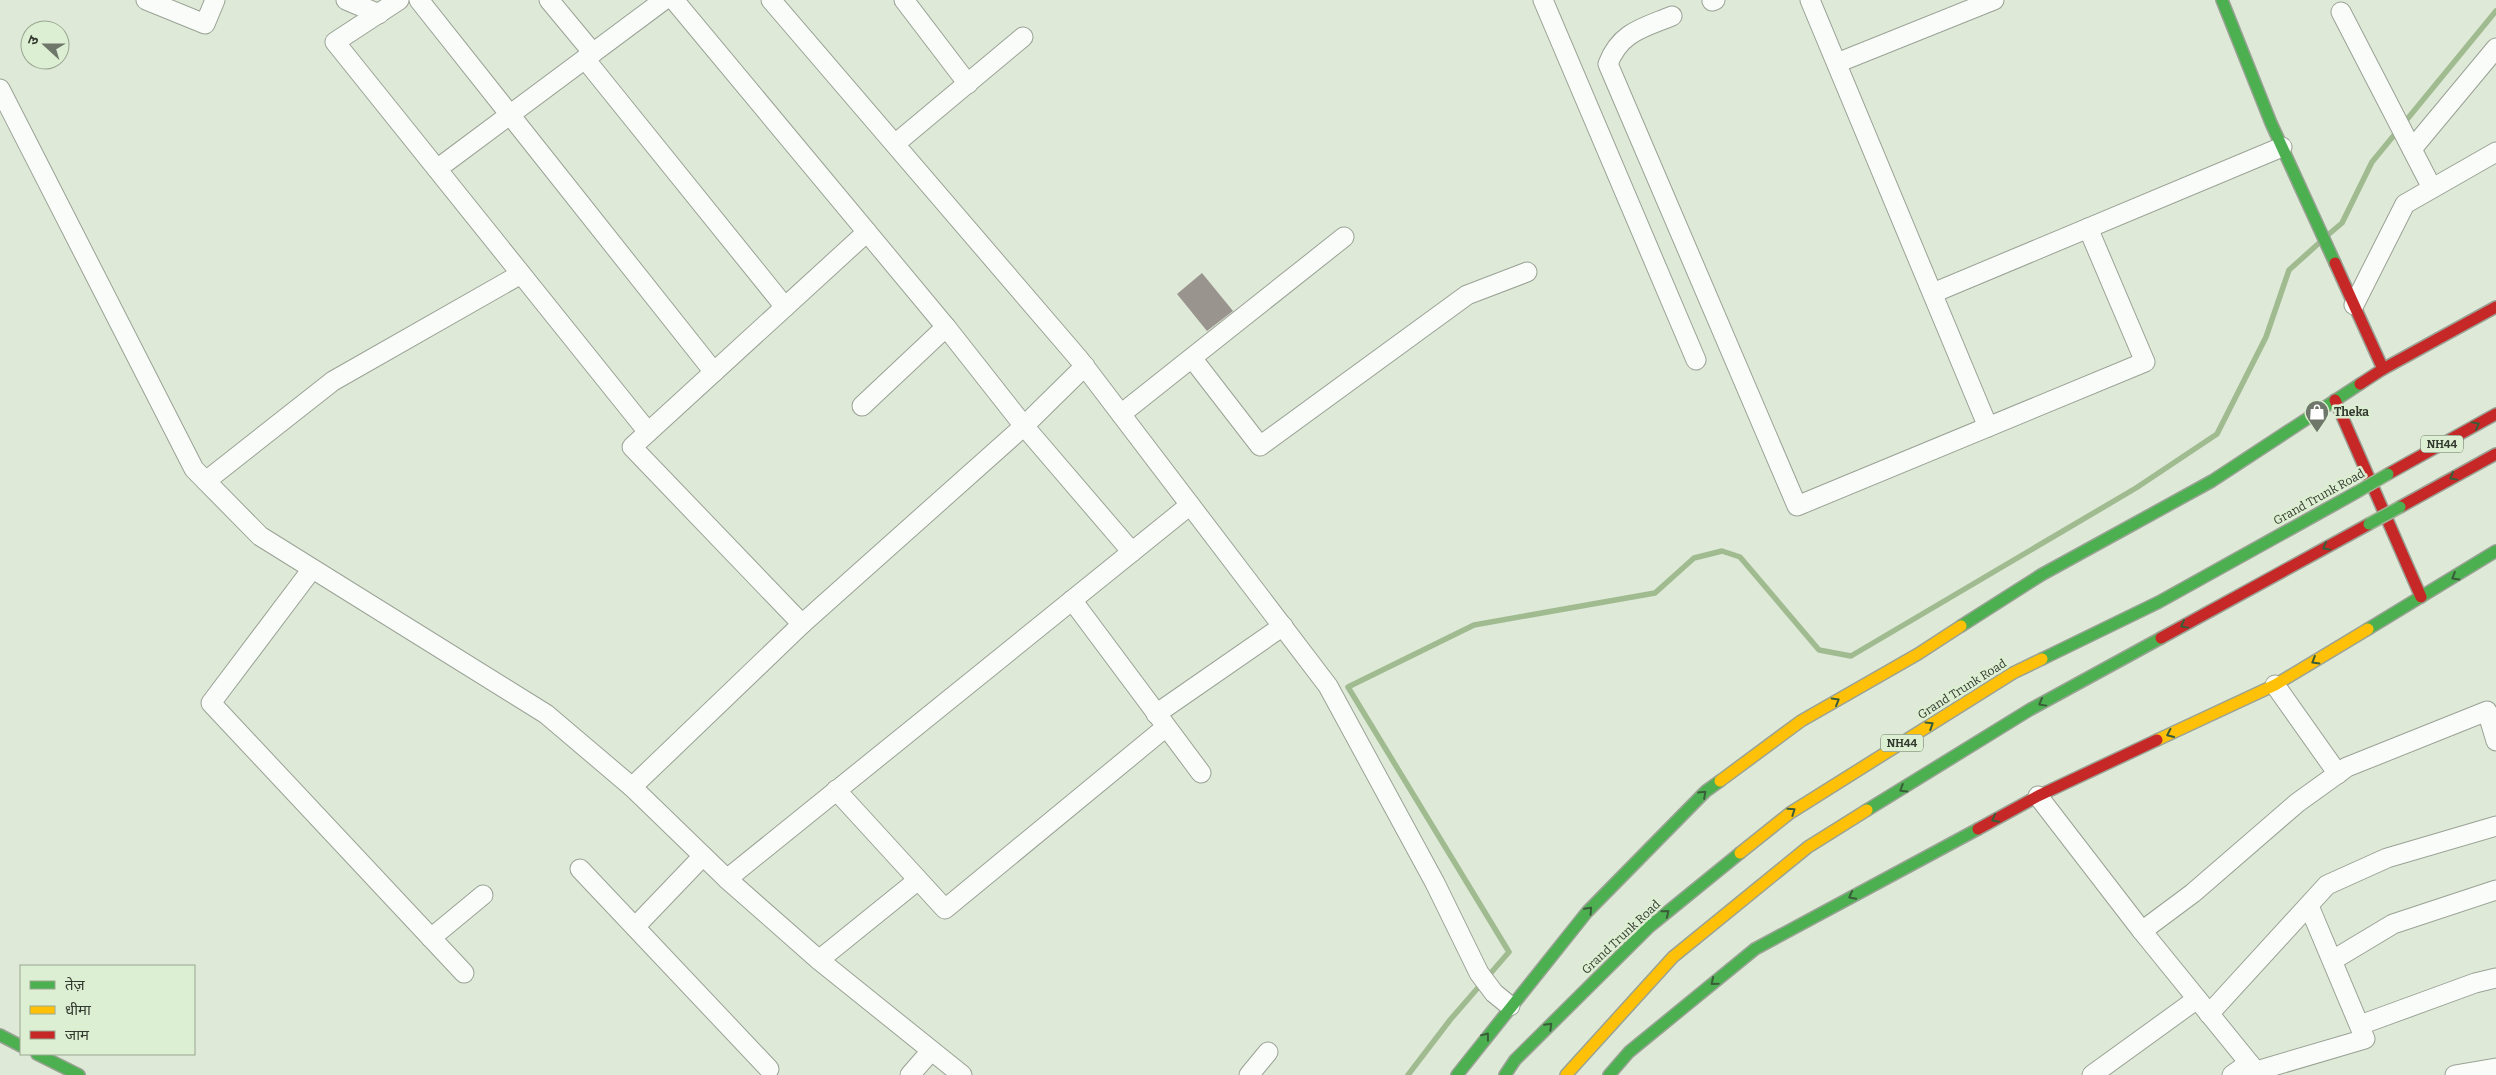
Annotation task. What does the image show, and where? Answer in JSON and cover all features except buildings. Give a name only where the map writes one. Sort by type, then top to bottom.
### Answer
[{"type":"main road","points":[[2222,0],[2282,147],[2383,368]]},
{"type":"main road","points":[[1457,1075],[1510,1006],[1587,912],[1706,791],[1800,721],[1918,654],[2042,575],[2212,481],[2383,368],[2496,307]]},
{"type":"main road","points":[[2335,400],[2364,460],[2394,541],[2421,597]]},
{"type":"main road","name":"Grand Trunk Road","points":[[1504,1075],[1515,1060],[1649,927],[1790,813],[2013,673],[2159,602],[2496,414]]},
{"type":"main road","name":"NH44","points":[[1566,1075],[1673,957],[1808,847],[2031,710],[2496,454]]},
{"type":"main road","points":[[1609,1075],[1629,1052],[1754,949],[2038,796],[2276,685],[2496,551]]},
{"type":"main road","points":[[0,1035],[20,1045]]},
{"type":"main road","points":[[39,1055],[79,1075]]},
{"type":"street","points":[[146,0],[205,24],[215,0]]},
{"type":"street","points":[[346,0],[379,14]]},
{"type":"street","points":[[399,0],[335,42],[648,432]]},
{"type":"street","points":[[419,0],[714,372]]},
{"type":"street","points":[[549,0],[589,56],[785,307]]},
{"type":"street","points":[[674,0],[946,327],[1024,426],[1132,552]]},
{"type":"street","points":[[772,0],[1085,366],[1328,686],[1435,883],[1479,973],[1494,992],[1510,1006]]},
{"type":"street","points":[[904,0],[968,84]]},
{"type":"street","points":[[1543,0],[1696,360]]},
{"type":"street","points":[[1810,0],[1988,427]]},
{"type":"street","points":[[1836,63],[1994,0]]},
{"type":"street","points":[[437,169],[589,56],[655,3]]},
{"type":"street","points":[[2341,12],[2432,188]]},
{"type":"street","points":[[1672,16],[1628,34],[1613,50],[1608,64],[1797,506],[2145,362],[2088,228]]},
{"type":"street","points":[[895,144],[1023,38]]},
{"type":"street","points":[[2409,143],[2496,48]]},
{"type":"street","points":[[0,89],[194,469],[260,536],[546,714],[632,787],[727,879],[819,960],[962,1075]]},
{"type":"street","points":[[1933,293],[2282,147]]},
{"type":"street","points":[[2354,305],[2404,204],[2496,152]]},
{"type":"street","points":[[802,624],[632,447],[867,232]]},
{"type":"street","points":[[1121,414],[1344,237]]},
{"type":"street","points":[[1192,358],[1260,446],[1467,295],[1527,272]]},
{"type":"street","points":[[206,481],[333,381],[521,274]]},
{"type":"street","points":[[862,406],[946,327]]},
{"type":"street","points":[[632,787],[802,624],[1024,426],[1085,366]]},
{"type":"street","points":[[727,879],[1190,505]]},
{"type":"street","points":[[312,569],[211,703],[464,973]]},
{"type":"street","points":[[1072,600],[1201,774]]},
{"type":"street","points":[[836,790],[945,910],[1161,721],[1282,626]]},
{"type":"street","points":[[2276,685],[2338,774]]},
{"type":"street","points":[[2142,931],[2193,893],[2297,803],[2347,767],[2487,711],[2496,741]]},
{"type":"street","points":[[2038,796],[2142,931],[2255,1070]]},
{"type":"street","points":[[2209,1014],[2327,885],[2387,858],[2496,826]]},
{"type":"street","points":[[635,927],[703,856]]},
{"type":"street","points":[[580,869],[769,1069]]},
{"type":"street","points":[[819,960],[918,880]]},
{"type":"street","points":[[2333,960],[2393,924],[2496,890]]},
{"type":"street","points":[[431,938],[483,895]]},
{"type":"street","points":[[2232,1075],[2365,1039],[2309,906]]},
{"type":"street","points":[[2360,1025],[2475,983],[2496,978]]},
{"type":"street","points":[[2092,1075],[2197,999]]},
{"type":"street","points":[[910,1075],[932,1051]]},
{"type":"street","points":[[1249,1075],[1268,1052]]},
{"type":"street","points":[[2455,1075],[2496,1068]]},
{"type":"waterway","points":[[2329,234],[2342,223],[2372,162],[2496,11]]},
{"type":"waterway","points":[[1408,1075],[1450,1020],[1509,952],[1348,687],[1474,625],[1655,593],[1694,558],[1722,551],[1740,557],[1819,650],[1851,656],[2136,488],[2217,434],[2266,337],[2289,270],[2318,244]]},
{"type":"traffic: fast","points":[[2222,0],[2271,123],[2335,263]]},
{"type":"traffic: fast","points":[[1961,626],[2041,575],[2212,481],[2360,384]]},
{"type":"traffic: fast","points":[[2357,492],[2388,474]]},
{"type":"traffic: fast","points":[[2042,659],[2159,602],[2357,492]]},
{"type":"traffic: fast","points":[[2369,524],[2400,507]]},
{"type":"traffic: fast","points":[[2368,629],[2496,551]]},
{"type":"traffic: fast","points":[[1867,810],[2031,709],[2161,638]]},
{"type":"traffic: fast","points":[[1457,1075],[1587,912],[1706,791],[1720,781]]},
{"type":"traffic: fast","points":[[1609,1075],[1629,1052],[1755,949],[1978,829]]},
{"type":"traffic: fast","points":[[1505,1075],[1515,1060],[1649,927],[1740,853]]},
{"type":"traffic: fast","points":[[0,1035],[20,1045]]},
{"type":"traffic: fast","points":[[39,1055],[79,1075]]},
{"type":"traffic: slow","points":[[1720,781],[1801,721],[1918,654],[1961,626]]},
{"type":"traffic: slow","points":[[2157,740],[2275,685],[2368,629]]},
{"type":"traffic: slow","points":[[1740,853],[1790,813],[2013,673],[2042,659]]},
{"type":"traffic: slow","points":[[1566,1075],[1673,957],[1808,847],[1867,810]]},
{"type":"traffic: jam","points":[[2335,263],[2383,369]]},
{"type":"traffic: jam","points":[[2360,384],[2383,369],[2496,307]]},
{"type":"traffic: jam","points":[[2335,400],[2421,597]]},
{"type":"traffic: jam","points":[[2388,474],[2496,414]]},
{"type":"traffic: jam","points":[[2400,507],[2496,454]]},
{"type":"traffic: jam","points":[[2161,638],[2369,524]]},
{"type":"traffic: jam","points":[[1978,829],[2038,796],[2157,740]]},
{"type":"place","name":"Theka","points":[[2317,433]]}]
